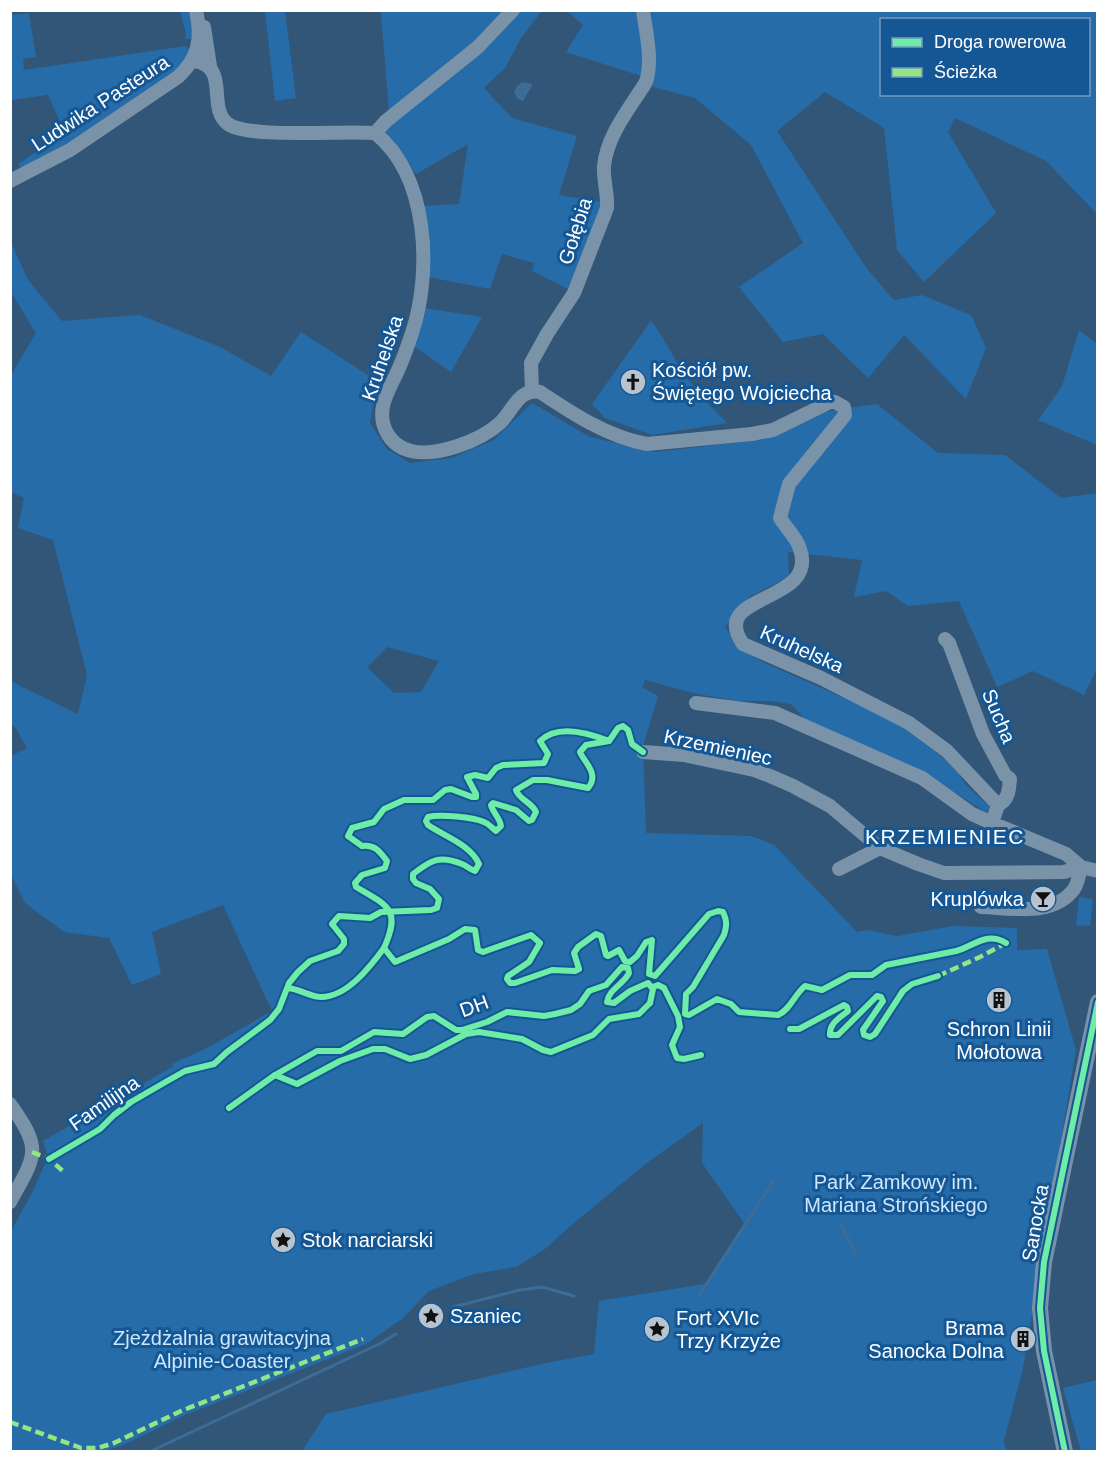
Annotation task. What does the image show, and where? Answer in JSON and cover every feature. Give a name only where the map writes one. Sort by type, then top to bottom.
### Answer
[{"type":"main road","name":"Sanocka","points":[[1065,1452],[1044,1351],[1040,1308],[1046,1252],[1098,1002]]},
{"type":"street","points":[[197,15],[206,32],[210,66],[223,119],[235,127],[263,132],[375,133],[471,54],[513,10]]},
{"type":"street","name":"Gołębia","points":[[532,391],[531,363],[574,293],[607,208],[604,169],[607,150],[646,82],[649,72],[649,52],[643,10]]},
{"type":"street","name":"Ludwika Pasteura","points":[[10,181],[70,150],[178,77],[194,61],[199,40],[197,15]]},
{"type":"street","points":[[194,61],[210,66]]},
{"type":"street","name":"Kruhelska","points":[[375,133],[391,149],[409,178],[417,207],[423,260],[422,293],[412,333],[383,407],[383,422],[390,439],[410,451],[422,452],[465,444],[486,434],[501,422],[522,396],[532,391],[540,392],[583,420],[633,441],[647,444],[752,434],[772,430],[830,402],[844,407],[845,415],[838,426],[789,484],[780,518],[800,546],[802,557],[796,580],[788,587],[752,603],[741,613],[736,626],[737,635],[743,644],[821,678],[909,723],[946,752],[995,813],[1066,854],[1081,867],[1098,871]]},
{"type":"street","name":"Sucha","points":[[945,639],[949,643],[983,734],[1005,775],[1010,779],[1007,797],[995,813]]},
{"type":"street","points":[[696,703],[775,713],[922,778],[972,814],[995,813]]},
{"type":"street","name":"Krzemieniec","points":[[643,752],[684,755],[754,770],[770,776],[830,806],[880,848],[944,873],[1064,872],[1081,867]]},
{"type":"street","points":[[839,869],[880,848]]},
{"type":"street","points":[[981,907],[1038,909],[1052,906],[1076,888],[1081,867]]},
{"type":"street","points":[[10,1104],[27,1127],[32,1152],[29,1167],[10,1202]]},
{"type":"green space","points":[[180,11],[191,11],[191,39],[185,39],[186,34]]},
{"type":"green space","points":[[265,11],[285,11],[296,98],[275,101]]},
{"type":"green space","points":[[377,11],[506,11],[459,59],[389,112],[381,13]]},
{"type":"green space","points":[[517,11],[542,11],[521,38],[505,68],[484,88],[512,118],[577,136],[559,195],[603,202],[570,290],[532,271],[534,263],[502,254],[490,289],[428,277],[421,206],[459,204],[468,144],[416,174],[391,140],[382,135],[383,128]]},
{"type":"green space","points":[[567,11],[638,11],[644,77],[566,52],[583,25]]},
{"type":"green space","points":[[649,11],[1097,11],[1097,214],[1046,161],[955,118],[948,132],[996,213],[924,282],[897,250],[884,128],[825,92],[777,131],[867,269],[894,300],[922,295],[971,315],[986,348],[966,399],[904,335],[868,378],[823,334],[783,342],[739,287],[803,243],[751,145],[695,98],[653,87]]},
{"type":"green space","points":[[29,13],[36,57],[23,59],[24,70],[186,46],[190,50],[182,67],[125,109],[35,164],[20,168],[18,164],[65,133],[48,95],[11,100],[11,15]]},
{"type":"green space","points":[[10,240],[28,280],[62,321],[140,315],[220,347],[271,376],[301,332],[377,381],[370,423],[387,449],[410,463],[451,458],[494,440],[532,403],[590,437],[654,452],[761,440],[828,411],[877,404],[938,453],[1005,455],[1061,498],[1097,493],[1097,669],[1084,695],[1033,671],[997,687],[959,601],[908,606],[886,591],[854,597],[862,560],[788,552],[789,577],[749,597],[725,627],[738,647],[767,664],[869,709],[911,731],[956,769],[965,784],[990,807],[987,813],[918,769],[809,724],[791,704],[738,701],[697,694],[645,680],[642,687],[658,696],[643,746],[646,833],[751,836],[774,845],[857,932],[867,930],[897,936],[953,926],[1017,928],[1017,950],[1047,949],[1076,1050],[1023,1368],[1004,1441],[1006,1451],[302,1451],[326,1414],[541,1364],[594,1354],[599,1301],[705,1284],[744,1223],[702,1163],[703,1123],[648,1162],[545,1249],[516,1267],[474,1274],[429,1291],[402,1319],[366,1344],[185,1415],[121,1446],[104,1451],[11,1451],[11,1231],[48,1157],[43,1141],[174,1066],[172,1064],[209,1047],[272,1011],[223,905],[152,932],[161,974],[132,985],[109,938],[64,932],[25,903],[11,875],[11,756],[27,748],[15,727],[11,725],[11,684],[12,682],[78,714],[87,675],[53,540],[18,528],[24,498],[11,492],[11,375],[36,333],[11,292]],"holes":[[[387,647],[439,661],[421,692],[394,693],[367,667]]]},
{"type":"green space","points":[[423,308],[482,317],[451,372],[412,345]]},
{"type":"green space","points":[[651,321],[691,383],[727,423],[652,435],[605,418],[592,404]]},
{"type":"green space","points":[[1079,330],[1097,344],[1097,445],[1038,420],[1062,386]]},
{"type":"green space","points":[[1079,897],[1093,899],[1090,926],[1076,925]]},
{"type":"green space","points":[[1097,1380],[1097,1451],[1081,1451],[1063,1388]]},
{"type":"shaded area","points":[[522,82],[533,84],[523,101],[518,99],[514,93]]},
{"type":"waterway","points":[[698,1297],[774,1180]]},
{"type":"waterway","points":[[840,1223],[856,1254]]},
{"type":"waterway","points":[[453,1307],[520,1290],[542,1287],[574,1296]]},
{"type":"waterway","points":[[149,1452],[396,1334]]},
{"type":"marked path","points":[[938,976],[1006,943]]},
{"type":"marked path","points":[[32,1152],[49,1159],[64,1172]]},
{"type":"marked path","points":[[10,1422],[81,1448],[98,1448],[114,1443],[181,1411],[363,1339]]},
{"type":"cycle path","points":[[384,948],[391,925],[389,910],[377,899],[356,887],[355,883],[362,875],[385,868],[387,861],[377,849],[362,846],[348,836],[352,828],[374,822],[384,809],[404,800],[433,800],[445,790],[451,789],[476,797],[467,777],[475,775],[488,778],[496,768],[503,765],[544,763],[548,754],[540,741],[555,733],[564,731],[583,733],[609,741],[618,728],[623,726],[628,730],[632,744],[643,752]]},
{"type":"cycle path","name":"Familijna","points":[[49,1159],[100,1129],[131,1102],[169,1080],[185,1071],[214,1064],[270,1020],[279,1009],[289,983],[298,972],[310,961],[338,951],[344,944],[344,939],[332,924],[339,916],[370,918],[381,912],[437,908],[439,899],[430,889],[416,883],[413,874],[436,860],[454,861],[475,871],[479,864],[464,846],[428,825],[426,821],[428,817],[448,816],[479,820],[496,831],[501,826],[492,808],[493,803],[516,810],[529,821],[532,820],[536,812],[516,790],[533,780],[547,780],[588,788],[592,773],[580,752],[586,745],[609,741]]},
{"type":"cycle path","points":[[288,988],[317,997],[331,996],[357,980],[384,948],[395,962],[449,939],[465,929],[475,930],[478,950],[483,952],[531,935],[540,943],[529,962],[508,976],[510,983],[552,970],[575,971],[579,969],[574,953],[578,947],[596,934],[601,936],[606,955],[619,950],[625,961],[630,962],[646,942],[652,940],[649,974],[655,976],[709,914],[718,911],[723,912],[725,918],[724,935],[693,987],[686,994],[685,1014],[689,1015],[717,999],[731,1004],[739,1012],[778,1015],[805,986],[822,990],[850,975],[872,975],[886,965],[956,951],[987,939],[993,938],[1006,943]]},
{"type":"cycle path","name":"DH","points":[[229,1108],[275,1075],[317,1051],[341,1051],[374,1032],[403,1034],[427,1017],[434,1016],[456,1030],[462,1030],[487,1022],[507,1012],[544,1016],[571,1010],[580,1004],[589,991],[606,985],[622,967],[628,968],[629,973],[610,994],[607,1002],[614,1003],[630,991],[648,983],[653,989],[650,1003]]},
{"type":"cycle path","points":[[790,1029],[799,1029],[844,1005],[848,1011],[836,1021],[830,1031],[830,1035],[838,1035],[877,996],[883,1001],[863,1030],[864,1035],[870,1037],[875,1034],[903,991],[912,984],[938,976]]},
{"type":"cycle path","points":[[653,987],[658,985],[664,988],[678,1016],[680,1027],[672,1045],[677,1058],[684,1059],[701,1055]]},
{"type":"cycle path","points":[[1065,1452],[1044,1351],[1040,1308],[1044,1262],[1098,1002]]},
{"type":"cycle path","points":[[275,1075],[297,1084],[340,1061],[373,1049],[385,1049],[410,1059],[426,1055],[466,1034],[479,1032],[522,1039],[551,1052],[593,1035],[609,1019],[639,1014],[650,1003]]},
{"type":"place","name":"Kościół pw. Świętego Wojciecha","points":[[633,382]]},
{"type":"place","name":"Kruplówka","points":[[1043,899]]},
{"type":"place","name":"Schron Linii Mołotowa","points":[[999,1000]]},
{"type":"place","name":"Stok narciarski","points":[[283,1240]]},
{"type":"place","name":"Szaniec","points":[[431,1316]]},
{"type":"place","name":"Fort XVIc Trzy Krzyże","points":[[657,1329]]},
{"type":"place","name":"Brama Sanocka Dolna","points":[[1023,1339]]},
{"type":"district","name":"KRZEMIENIEC","points":[[945,836]]},
{"type":"park label","name":"Park Zamkowy im. Mariana Strońskiego","points":[[896,1194]]},
{"type":"park label","name":"Zjeżdżalnia grawitacyjna Alpinie-Coaster","points":[[222,1350]]}]
